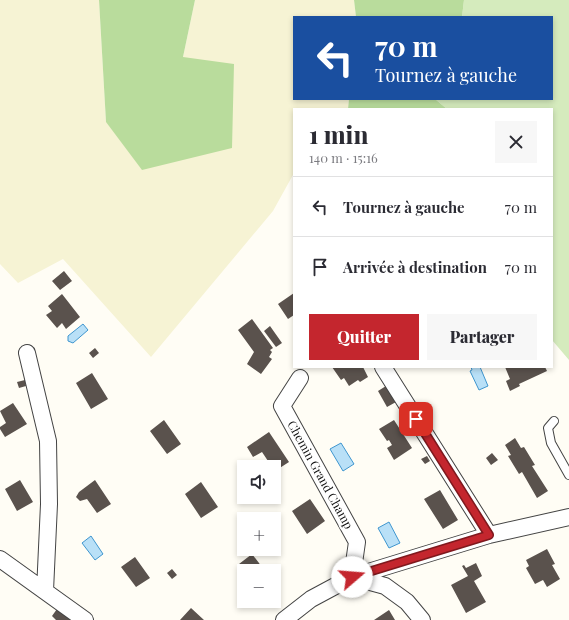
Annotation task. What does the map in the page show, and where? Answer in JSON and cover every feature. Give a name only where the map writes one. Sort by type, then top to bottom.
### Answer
[{"type":"street","points":[[27,353],[48,440],[49,504],[45,591]]},
{"type":"street","points":[[384,368],[489,535]]},
{"type":"street","name":"Chemin Grand Champ","points":[[300,378],[282,406],[357,542],[352,577]]},
{"type":"street","points":[[284,620],[311,599],[352,577],[489,535],[569,517]]},
{"type":"street","points":[[0,559],[85,620]]},
{"type":"street","points":[[352,577],[385,586],[407,602],[422,620]]},
{"type":"lane","points":[[554,421],[548,428],[551,443],[569,476]]},
{"type":"shaded area","points":[[0,0],[99,0],[106,122],[183,57],[195,0],[354,0],[356,16],[293,16],[293,100],[349,100],[348,108],[293,108],[293,175],[273,211],[151,357],[63,259],[18,283],[0,264]]},
{"type":"green space","points":[[99,0],[195,0],[183,57],[234,64],[232,148],[142,170],[106,122]]},
{"type":"green space","points":[[354,0],[464,0],[462,16],[356,16]]},
{"type":"green space","points":[[464,0],[569,0],[569,360],[553,341],[553,108],[446,108],[436,100],[553,100],[553,16],[462,16]]},
{"type":"green space","points":[[349,100],[436,100],[446,108],[348,108]]},
{"type":"water","points":[[83,324],[88,330],[73,343],[68,341],[68,336]]},
{"type":"water","points":[[471,368],[480,368],[488,386],[479,390],[470,371],[472,370]]},
{"type":"water","points":[[341,443],[354,464],[343,471],[330,449]]},
{"type":"water","points":[[389,522],[400,543],[389,548],[378,528]]},
{"type":"water","points":[[91,536],[103,554],[95,560],[82,543]]},
{"type":"building","points":[[64,271],[72,281],[60,290],[52,281]]},
{"type":"building","points":[[62,294],[80,317],[66,329],[62,323],[57,328],[46,315],[52,311],[48,306]]},
{"type":"building","points":[[293,294],[293,316],[288,319],[278,304]]},
{"type":"building","points":[[252,319],[273,348],[270,350],[272,352],[269,357],[272,359],[261,374],[247,364],[254,352],[238,330]]},
{"type":"building","points":[[270,326],[282,343],[276,347],[264,331]]},
{"type":"building","points":[[95,348],[99,353],[93,358],[89,353]]},
{"type":"building","points":[[333,368],[364,368],[368,377],[360,382],[358,380],[349,386],[344,378],[341,380]]},
{"type":"building","points":[[505,368],[546,368],[547,371],[519,384],[520,386],[510,391],[506,381],[510,379]]},
{"type":"building","points":[[92,373],[108,399],[91,409],[76,383]]},
{"type":"building","points":[[25,380],[26,386],[19,388],[17,382]]},
{"type":"building","points":[[386,386],[396,402],[387,407],[378,391]]},
{"type":"building","points":[[13,403],[27,424],[5,437],[0,427],[6,423],[0,411]]},
{"type":"building","points":[[164,420],[181,444],[167,454],[150,431]]},
{"type":"building","points":[[394,420],[412,448],[394,460],[387,448],[392,445],[389,440],[387,441],[379,429]]},
{"type":"building","points":[[269,432],[289,462],[281,467],[281,460],[267,460],[262,452],[253,457],[247,447]]},
{"type":"building","points":[[515,438],[521,448],[524,447],[535,465],[532,466],[548,491],[537,498],[522,472],[519,474],[508,456],[511,455],[505,445]]},
{"type":"building","points":[[492,453],[498,460],[491,465],[486,458]]},
{"type":"building","points":[[427,456],[430,461],[425,464],[421,459]]},
{"type":"building","points":[[20,480],[33,502],[17,511],[5,489]]},
{"type":"building","points":[[95,480],[111,504],[97,513],[87,499],[80,501],[76,497],[79,492]]},
{"type":"building","points":[[201,482],[218,507],[201,518],[185,494]]},
{"type":"building","points":[[440,490],[458,520],[443,529],[424,499]]},
{"type":"building","points":[[310,499],[325,521],[307,534],[292,511]]},
{"type":"building","points":[[547,549],[555,564],[552,565],[560,579],[547,587],[543,580],[535,584],[526,568],[529,566],[526,560]]},
{"type":"building","points":[[249,556],[254,556],[260,564],[239,564]]},
{"type":"building","points":[[135,557],[150,578],[136,587],[121,567]]},
{"type":"building","points":[[476,563],[482,576],[474,581],[486,602],[466,613],[451,585],[468,576],[462,566],[464,565],[466,568]]},
{"type":"building","points":[[172,569],[177,575],[172,579],[167,573]]},
{"type":"building","points":[[191,608],[204,620],[180,620]]},
{"type":"building","points":[[57,609],[73,620],[56,620],[52,616]]},
{"type":"building","points":[[389,610],[395,620],[374,620]]},
{"type":"route","points":[[352,577],[489,535],[416,419]]}]
